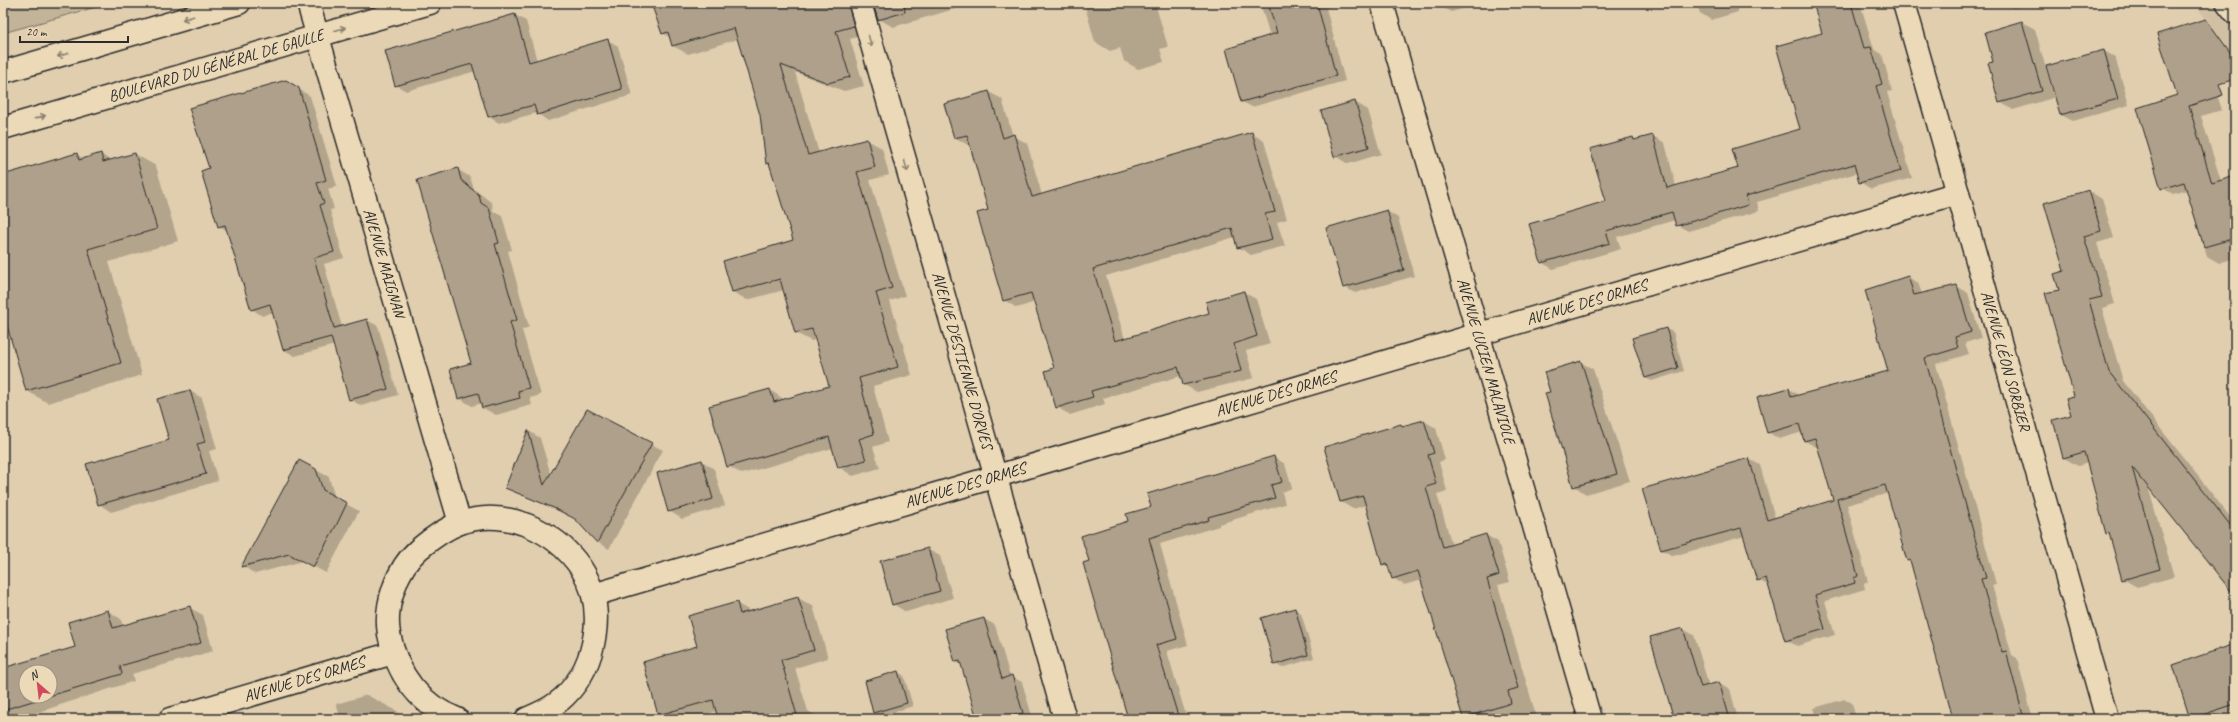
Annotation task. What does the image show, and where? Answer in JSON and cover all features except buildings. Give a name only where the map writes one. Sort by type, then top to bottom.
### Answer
[{"type":"street","points":[[3,72],[239,3]]},
{"type":"street","name":"AVENUE MAIGNAN","points":[[308,3],[460,523]]},
{"type":"street","name":"BOULEVARD DU GÉNÉRAL DE GAULLE","points":[[3,128],[430,3]]},
{"type":"street","name":"AVENUE D'ESTIENNE D'ORVES","points":[[860,3],[1065,719]]},
{"type":"street","name":"AVENUE LUCIEN MALAVIOLE","points":[[1382,3],[1590,719]]},
{"type":"street","name":"AVENUE LÉON SORBIER","points":[[1904,3],[2107,719]]},
{"type":"street","name":"AVENUE DES ORMES","points":[[592,595],[995,478],[1958,193]]},
{"type":"street","points":[[457,719],[441,713],[420,698],[404,677],[393,653],[388,626],[390,606],[400,574],[415,552],[436,535],[460,523],[488,519],[515,521],[542,531],[564,547],[577,564],[592,595],[596,622],[592,649],[582,675],[564,696],[542,712],[526,719]]},
{"type":"street","name":"AVENUE DES ORMES","points":[[170,719],[393,653]]},
{"type":"lane","points":[[2227,3],[2235,13]]},
{"type":"shaded area","points":[[3,3],[110,3],[3,33]]},
{"type":"shaded area","points":[[2194,3],[2235,3],[2235,59],[2206,19]]}]
